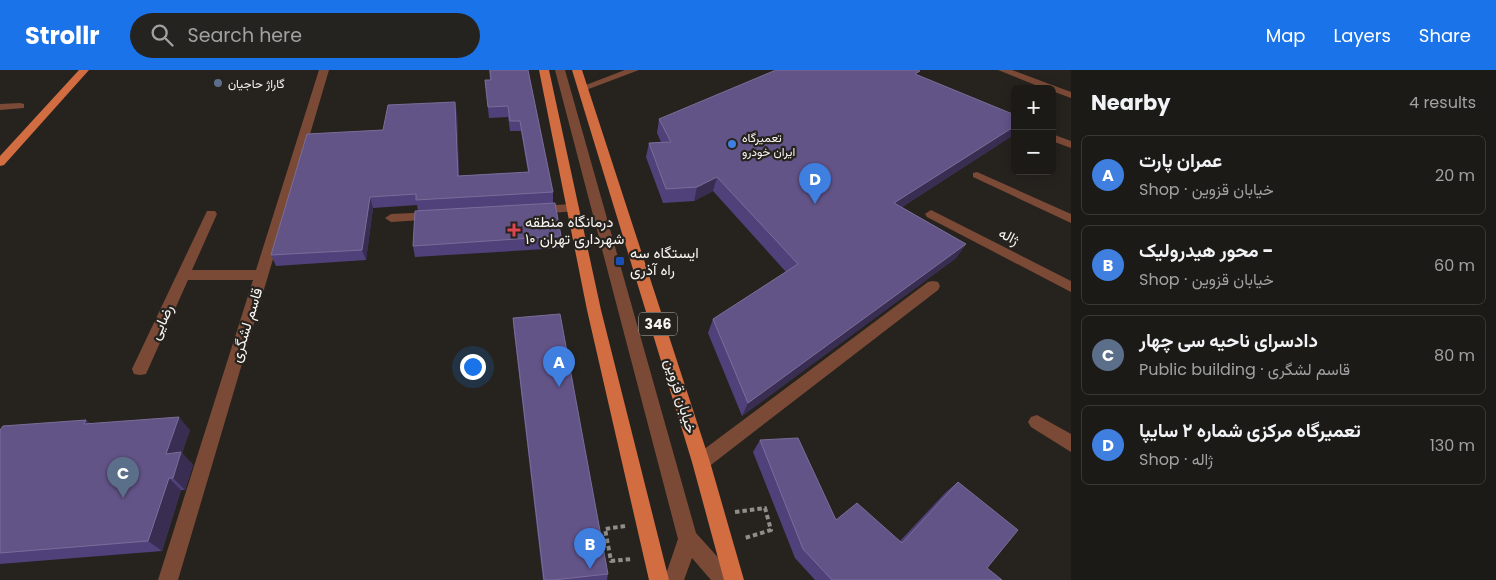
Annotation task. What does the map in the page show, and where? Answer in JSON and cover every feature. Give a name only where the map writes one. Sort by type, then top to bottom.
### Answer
[{"type":"main road","points":[[0,164],[84,70]]},
{"type":"main road","points":[[544,70],[594,310],[659,580]]},
{"type":"main road","name":"خیابان قزوین","points":[[578,70],[701,462],[734,580]]},
{"type":"street","name":"قاسم لشگری","points":[[168,580],[324,70]]},
{"type":"street","points":[[560,70],[688,540],[725,580]]},
{"type":"street","points":[[583,88],[634,70]]},
{"type":"street","points":[[1003,70],[1071,95]]},
{"type":"street","points":[[0,107],[20,106]]},
{"type":"street","points":[[1056,138],[1071,144]]},
{"type":"street","points":[[977,175],[1071,219]]},
{"type":"street","points":[[525,210],[573,208]]},
{"type":"street","name":"رضایی","points":[[140,369],[211,214]]},
{"type":"street","name":"ژاله","points":[[931,214],[1071,287]]},
{"type":"street","points":[[391,218],[448,215]]},
{"type":"street","points":[[182,275],[262,275]]},
{"type":"street","points":[[701,462],[933,286]]},
{"type":"street","points":[[1038,422],[1071,444]]},
{"type":"street","points":[[674,580],[688,540]]},
{"type":"path","points":[[723,546],[771,530],[765,508]]},
{"type":"path","points":[[605,529],[611,561]]},
{"type":"building","points":[[490,70],[528,70],[553,192],[416,200],[416,194],[370,197],[362,250],[271,255],[307,134],[383,130],[388,105],[455,102],[458,176],[529,172],[520,121],[510,121],[508,106],[488,107],[485,80],[491,80]]},
{"type":"building","points":[[776,70],[916,70],[920,71],[915,74],[1011,113],[1011,129],[894,203],[966,244],[748,403],[713,319],[798,264],[717,177],[697,187],[666,189],[649,143],[671,142],[659,119]]},
{"type":"building","points":[[555,203],[561,236],[413,246],[415,211]]},
{"type":"building","points":[[560,314],[608,574],[544,580],[513,318]]},
{"type":"building","points":[[179,417],[166,454],[181,452],[173,478],[169,478],[148,541],[0,553],[0,430],[3,426],[86,420],[84,424]]},
{"type":"building","points":[[798,438],[836,520],[857,503],[902,543],[958,482],[1018,530],[987,568],[1002,580],[832,580],[803,549],[760,440]]},
{"type":"place","name":"گاراژ حاجیان","points":[[218,83]]},
{"type":"place","name":"تعمیرگاه ایران خودرو","points":[[732,144]]},
{"type":"place","name":"تعمیرگاه مرکزی شماره ۲ سایپا","points":[[815,204]]},
{"type":"place","name":"درمانگاه منطقه ۱۰ شهرداری تهران","points":[[514,230]]},
{"type":"place","name":"ایستگاه سه راه آذری","points":[[620,261]]},
{"type":"place","name":"عمران پارت","points":[[559,387]]},
{"type":"place","name":"دادسرای ناحیه سی چهار","points":[[123,498]]},
{"type":"place","name":"محور هیدرولیک -","points":[[590,569]]}]
